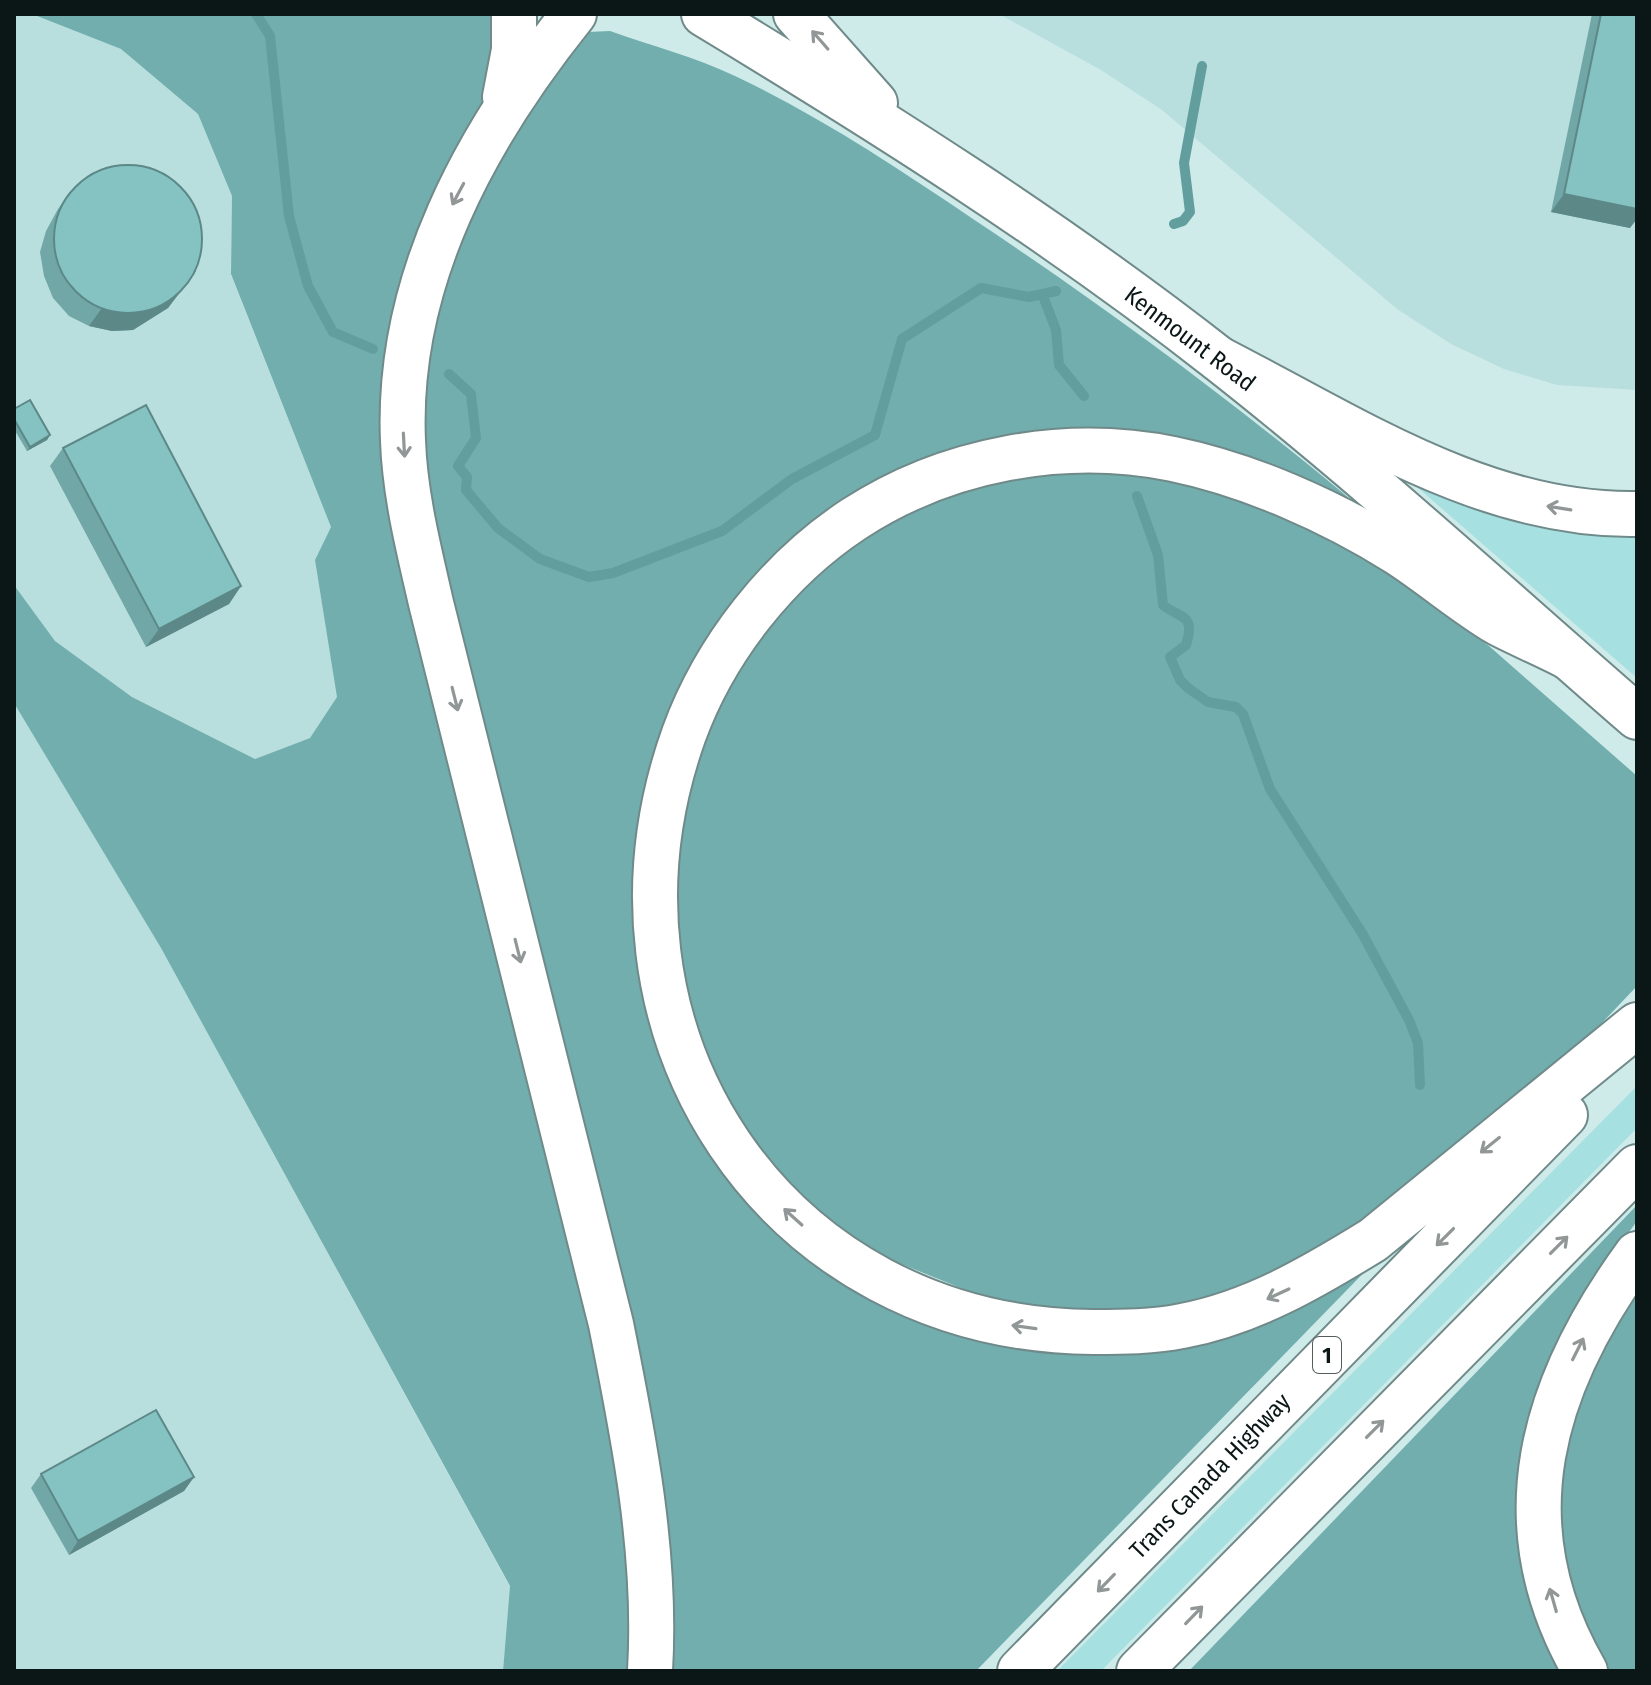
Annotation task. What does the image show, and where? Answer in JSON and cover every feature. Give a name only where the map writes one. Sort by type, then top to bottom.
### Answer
[{"type":"main road","points":[[497,127],[514,50],[514,14]]},
{"type":"main road","points":[[574,14],[547,47],[447,215],[413,309],[403,380],[404,452],[412,512],[431,603],[623,1385],[646,1537],[650,1671]]},
{"type":"main road","name":"Kenmount Road","points":[[704,14],[908,141],[1132,294],[1219,359],[1361,475],[1637,717]]},
{"type":"main road","points":[[796,14],[908,141]]},
{"type":"main road","points":[[1219,359],[1373,438],[1485,490],[1559,509],[1637,514]]},
{"type":"main road","points":[[1568,657],[1498,622],[1399,554],[1346,525],[1231,474],[1171,459],[1116,451],[1021,455],[961,469],[874,506],[831,534],[780,583],[721,659],[694,707],[673,765],[660,822],[653,874],[661,968],[671,1016],[687,1067],[711,1115],[744,1165],[778,1204],[819,1241],[867,1273],[917,1298],[972,1317],[1063,1331],[1177,1328],[1227,1316],[1277,1295],[1373,1240],[1637,1025]]},
{"type":"main road","name":"Trans Canada Highway","points":[[1020,1671],[1637,1042]]},
{"type":"main road","points":[[1139,1671],[1637,1167]]},
{"type":"main road","points":[[1585,1671],[1565,1634],[1545,1572],[1538,1523],[1540,1472],[1547,1425],[1569,1367],[1590,1325],[1637,1254]]},
{"type":"shaded area","points":[[14,14],[32,14],[121,49],[198,114],[232,196],[231,275],[331,527],[315,560],[338,698],[310,738],[255,759],[132,697],[55,641],[14,585]]},
{"type":"shaded area","points":[[32,14],[496,14],[497,71],[396,317],[560,1182],[622,1462],[633,1671],[503,1671],[510,1586],[161,948],[14,703],[14,585],[55,641],[132,697],[255,759],[310,738],[337,697],[315,560],[331,527],[231,274],[232,196],[198,114],[121,49]]},
{"type":"shaded area","points":[[999,14],[1637,14],[1637,390],[1557,385],[1504,369],[1451,344],[1397,309],[1162,110],[1101,70]]},
{"type":"shaded area","points":[[610,31],[735,76],[797,108],[886,161],[1128,326],[1228,401],[1374,519],[1239,460],[881,485],[668,725],[650,775],[640,826],[636,925],[761,1212],[1073,1348],[1381,1255],[976,1671],[664,1671],[423,495],[421,355],[479,189],[572,45],[588,32]]},
{"type":"shaded area","points":[[1387,461],[1637,528],[1637,678]]},
{"type":"shaded area","points":[[1138,469],[1272,505],[1389,570],[1489,646],[1637,776],[1637,986],[1562,1065],[1370,1227],[1265,1285],[1150,1316],[1028,1315],[844,1241],[741,1136],[681,997],[669,865],[697,741],[770,618],[822,568],[882,522],[944,494],[1009,475]]},
{"type":"shaded area","points":[[14,703],[161,948],[510,1587],[503,1671],[14,1671]]},
{"type":"shaded area","points":[[1637,1086],[1637,1128],[1101,1671],[1057,1671]]},
{"type":"shaded area","points":[[1637,1205],[1637,1221],[1579,1306],[1548,1366],[1536,1397],[1520,1465],[1519,1525],[1533,1580],[1563,1671],[1189,1671]]},
{"type":"shaded area","points":[[1637,1293],[1637,1671],[1607,1671],[1582,1623],[1567,1574],[1560,1526],[1562,1478],[1571,1431],[1587,1384],[1609,1338]]},
{"type":"building","points":[[1601,14],[1637,14],[1637,209],[1564,194]]},
{"type":"building","points":[[128,165],[156,171],[180,187],[196,211],[202,239],[196,267],[180,291],[156,307],[128,313],[100,307],[76,291],[60,267],[54,239],[60,211],[76,187],[100,171]]},
{"type":"building","points":[[30,400],[50,435],[30,447],[14,419],[14,409]]},
{"type":"building","points":[[146,405],[241,586],[159,629],[63,448]]},
{"type":"building","points":[[156,1410],[194,1477],[78,1541],[41,1474]]},
{"type":"waterway","points":[[256,14],[270,36],[289,216],[308,286],[333,332],[373,349]]},
{"type":"waterway","points":[[1174,224],[1183,221],[1190,212],[1184,163],[1202,66]]},
{"type":"waterway","points":[[449,374],[471,394],[476,438],[458,466],[467,477],[466,490],[498,528],[540,559],[589,577],[613,573],[722,531],[792,479],[875,435],[902,339],[981,288],[1029,297],[1056,291]]},
{"type":"waterway","points":[[1043,296],[1056,330],[1059,365],[1084,396]]},
{"type":"waterway","points":[[1137,496],[1158,555],[1163,605],[1188,622],[1186,645],[1170,657],[1180,680],[1208,702],[1236,707],[1243,714],[1270,789],[1362,933],[1409,1020],[1418,1043],[1420,1085]]}]
